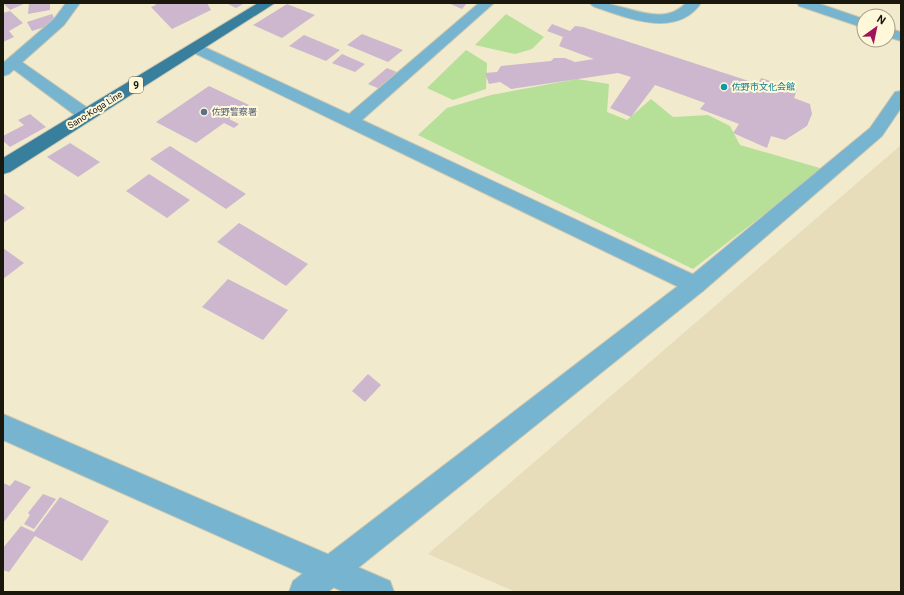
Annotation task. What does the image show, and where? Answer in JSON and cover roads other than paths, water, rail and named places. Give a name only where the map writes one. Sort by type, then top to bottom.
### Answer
[{"type":"main road","name":"Sano-Koga Line","points":[[3,167],[268,3]]},
{"type":"street","points":[[73,3],[59,22],[8,67],[86,115]]},
{"type":"street","points":[[351,121],[487,3]]},
{"type":"street","points":[[600,4],[655,19],[674,19],[689,11],[694,3]]},
{"type":"street","points":[[804,3],[856,21]]},
{"type":"street","points":[[195,48],[695,285]]},
{"type":"street","points":[[304,592],[695,285],[876,132],[901,96]]},
{"type":"street","points":[[3,427],[332,570],[379,592]]},
{"type":"place","name":"佐野市文化会館","points":[[724,87]]},
{"type":"place","name":"佐野警察署","points":[[204,112]]}]
